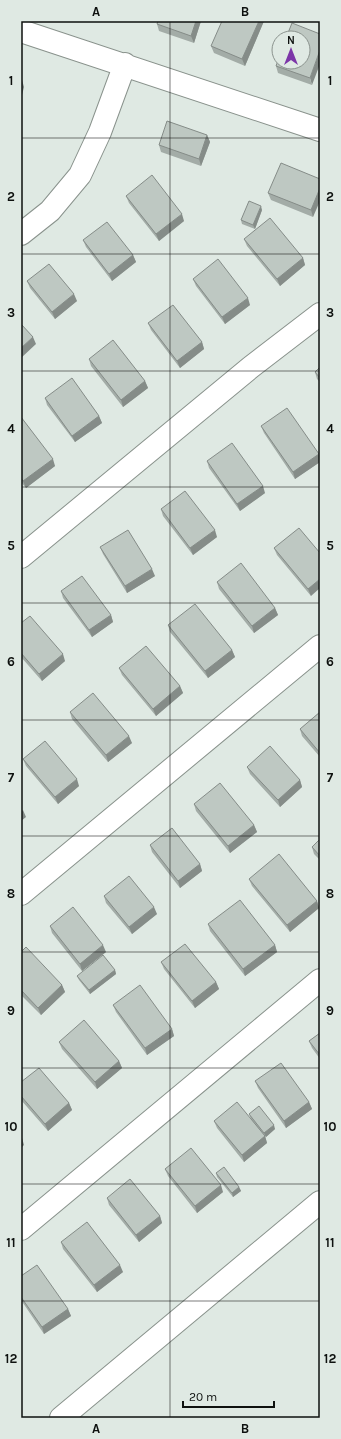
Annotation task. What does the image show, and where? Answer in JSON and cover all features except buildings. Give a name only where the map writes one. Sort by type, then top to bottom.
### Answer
[{"type":"street","points":[[21,32],[125,64],[320,130]]},
{"type":"street","points":[[21,234],[50,211],[80,175],[100,132],[125,64]]},
{"type":"street","points":[[21,557],[251,366],[320,314]]},
{"type":"street","points":[[21,894],[320,646]]},
{"type":"street","points":[[21,1229],[320,980]]},
{"type":"street","points":[[61,1418],[320,1202]]}]
